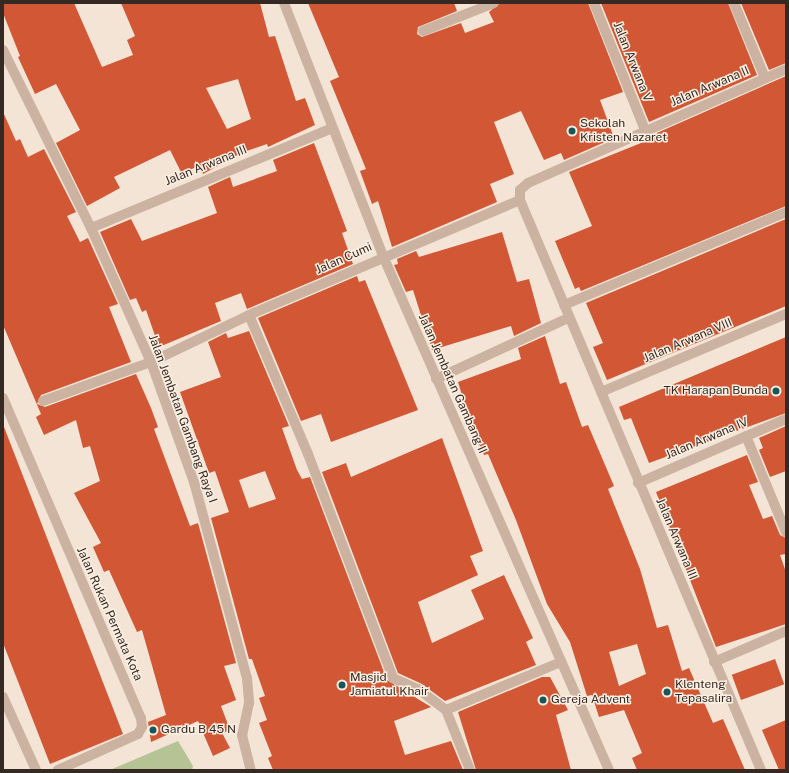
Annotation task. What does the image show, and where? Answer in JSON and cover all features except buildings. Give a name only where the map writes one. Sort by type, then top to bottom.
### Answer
[{"type":"street","name":"Jalan Jembatan Gambang II","points":[[284,3],[383,256],[609,770]]},
{"type":"street","points":[[423,31],[494,3]]},
{"type":"street","name":"Jalan Arwana V","points":[[594,3],[645,130]]},
{"type":"street","points":[[734,3],[765,78]]},
{"type":"street","name":"Jalan Jembatan Gambang Raya I","points":[[3,50],[90,228],[151,362],[194,482],[243,658],[249,703],[243,745],[251,770]]},
{"type":"street","name":"Jalan Arwana II","points":[[645,130],[786,69]]},
{"type":"street","name":"Jalan Arwana III","points":[[90,228],[332,128]]},
{"type":"street","points":[[520,200],[520,190],[528,182],[645,130]]},
{"type":"street","name":"Jalan Arwana III","points":[[520,200],[568,318],[601,392],[638,483],[761,770]]},
{"type":"street","name":"Jalan Cumi","points":[[43,401],[151,362],[249,315],[383,256],[520,200]]},
{"type":"street","points":[[564,305],[786,212]]},
{"type":"street","name":"Jalan Arwana VIII","points":[[601,392],[786,314]]},
{"type":"street","points":[[249,315],[308,454],[393,678],[418,689],[446,710],[470,770]]},
{"type":"street","points":[[436,379],[568,318]]},
{"type":"street","name":"Jalan Rukan Permata Kota","points":[[3,398],[8,427],[141,718],[142,727],[138,734],[58,770]]},
{"type":"street","name":"Jalan Arwana IV","points":[[638,483],[786,419]]},
{"type":"street","points":[[746,436],[786,532]]},
{"type":"street","points":[[714,662],[786,632]]},
{"type":"street","points":[[446,710],[561,662]]},
{"type":"street","points":[[3,697],[36,770]]},
{"type":"green space","points":[[178,741],[193,766],[192,770],[110,770]]},
{"type":"place","name":"Sekolah Kristen Nazaret","points":[[572,131]]},
{"type":"place","name":"TK Harapan Bunda","points":[[776,391]]},
{"type":"place","name":"Masjid Jamiatul Khair","points":[[342,685]]},
{"type":"place","name":"Klenteng Tepasalira","points":[[667,692]]},
{"type":"place","name":"Gereja Advent","points":[[543,700]]},
{"type":"place","name":"Gardu B 45 N","points":[[153,730]]}]
